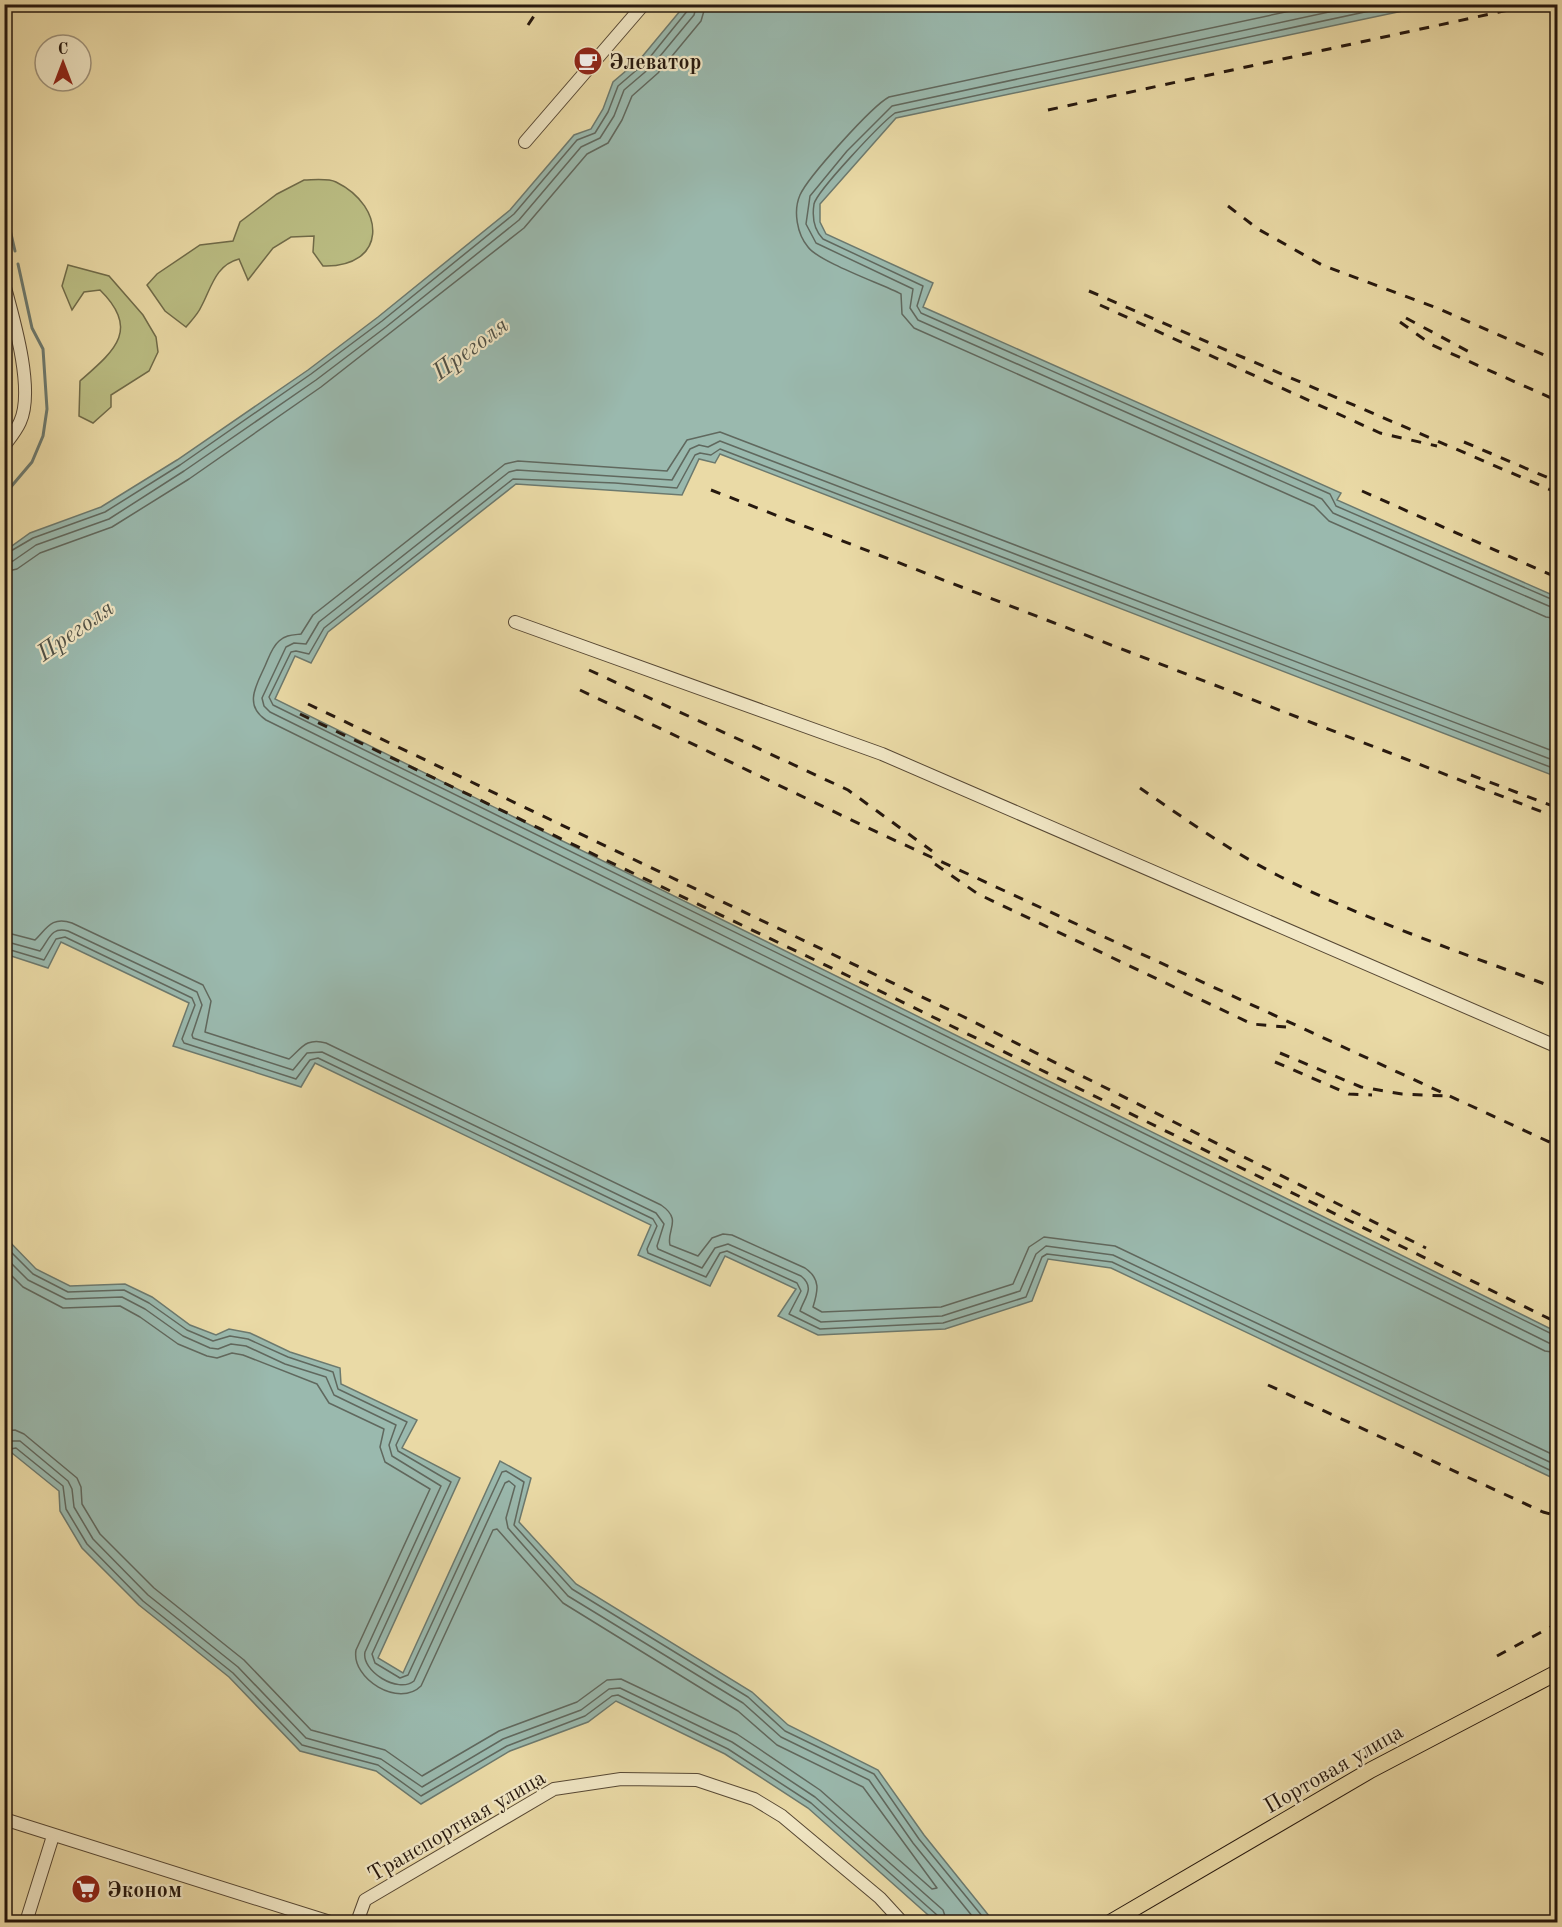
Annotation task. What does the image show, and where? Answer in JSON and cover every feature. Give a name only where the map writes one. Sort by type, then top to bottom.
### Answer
[{"type":"main road","name":"Портовая улица","points":[[1111,1923],[1129,1916],[1371,1770],[1557,1672]]},
{"type":"street","points":[[525,142],[644,4]]},
{"type":"street","points":[[4,284],[17,331],[25,386],[21,421],[4,446]]},
{"type":"street","points":[[515,622],[882,754],[1557,1047]]},
{"type":"street","name":"Транспортная улица","points":[[357,1923],[365,1900],[554,1789],[632,1779],[697,1780],[754,1799],[782,1816],[880,1898],[902,1923]]},
{"type":"street","points":[[4,1819],[330,1923]]},
{"type":"street","points":[[26,1923],[53,1836]]},
{"type":"green space","points":[[304,180],[336,182],[353,193],[364,206],[371,220],[373,234],[369,247],[359,257],[344,264],[323,266],[313,252],[314,236],[291,237],[273,248],[248,280],[239,259],[224,266],[215,278],[198,312],[186,327],[165,311],[147,285],[157,274],[200,245],[233,241],[240,222],[277,194]]},
{"type":"green space","points":[[68,265],[109,276],[143,315],[156,337],[158,352],[149,371],[111,395],[111,407],[93,423],[79,416],[80,381],[112,350],[121,328],[119,317],[112,304],[100,290],[84,292],[72,310],[62,286]]},
{"type":"water","name":"Преголя","points":[[685,5],[1431,5],[896,118],[820,204],[820,222],[826,234],[933,283],[923,307],[1341,493],[1337,500],[1557,597],[1557,777],[720,454],[715,463],[699,459],[682,495],[516,484],[328,632],[311,663],[295,656],[275,699],[1557,1332],[1557,1480],[1111,1268],[1048,1259],[1032,1301],[945,1329],[818,1335],[778,1316],[796,1289],[725,1256],[710,1286],[638,1255],[651,1225],[315,1063],[301,1087],[173,1046],[189,1003],[61,942],[48,968],[5,954],[5,551],[30,533],[101,507],[177,460],[308,370],[378,317],[510,210],[574,135],[591,129],[603,109],[613,82],[641,58]]},
{"type":"water","points":[[5,1237],[36,1269],[70,1286],[125,1284],[152,1297],[190,1325],[216,1335],[229,1329],[250,1333],[290,1352],[340,1368],[341,1384],[417,1420],[402,1448],[460,1478],[378,1658],[403,1673],[500,1461],[531,1478],[519,1522],[576,1584],[752,1692],[788,1725],[878,1770],[924,1835],[994,1922],[936,1922],[808,1808],[725,1754],[616,1701],[588,1722],[510,1751],[421,1804],[376,1771],[300,1751],[229,1677],[139,1605],[82,1548],[60,1511],[59,1491],[12,1453],[5,1456]]},
{"type":"waterway","points":[[4,204],[15,251]]},
{"type":"waterway","points":[[4,495],[32,462],[43,436],[47,409],[43,349],[32,328],[18,264]]},
{"type":"railway","points":[[528,25],[542,4]]},
{"type":"railway","points":[[1048,110],[1536,4]]},
{"type":"railway","points":[[1228,206],[1258,229],[1322,265],[1437,308],[1558,361]]},
{"type":"railway","points":[[1089,291],[1558,493]]},
{"type":"railway","points":[[1100,305],[1380,433],[1437,446]]},
{"type":"railway","points":[[1406,318],[1475,355]]},
{"type":"railway","points":[[1400,322],[1432,345],[1558,401]]},
{"type":"railway","points":[[1464,442],[1558,482]]},
{"type":"railway","points":[[711,490],[1558,818]]},
{"type":"railway","points":[[1362,491],[1558,578]]},
{"type":"railway","points":[[589,670],[848,790],[932,851]]},
{"type":"railway","points":[[580,690],[866,827],[1558,1146]]},
{"type":"railway","points":[[308,704],[962,1016],[1426,1248]]},
{"type":"railway","points":[[300,714],[886,994],[1558,1323]]},
{"type":"railway","points":[[1471,775],[1558,808]]},
{"type":"railway","points":[[1140,788],[1243,856],[1312,892],[1416,936],[1558,989]]},
{"type":"railway","points":[[935,864],[978,894],[1252,1024],[1286,1027]]},
{"type":"railway","points":[[1280,1053],[1361,1087],[1402,1094],[1446,1096]]},
{"type":"railway","points":[[1275,1062],[1349,1094],[1372,1095]]},
{"type":"railway","points":[[1268,1385],[1543,1512],[1558,1516]]},
{"type":"railway","points":[[1497,1656],[1558,1623]]},
{"type":"place","name":"Элеватор","points":[[588,61]]},
{"type":"place","name":"Эконом","points":[[86,1889]]}]
